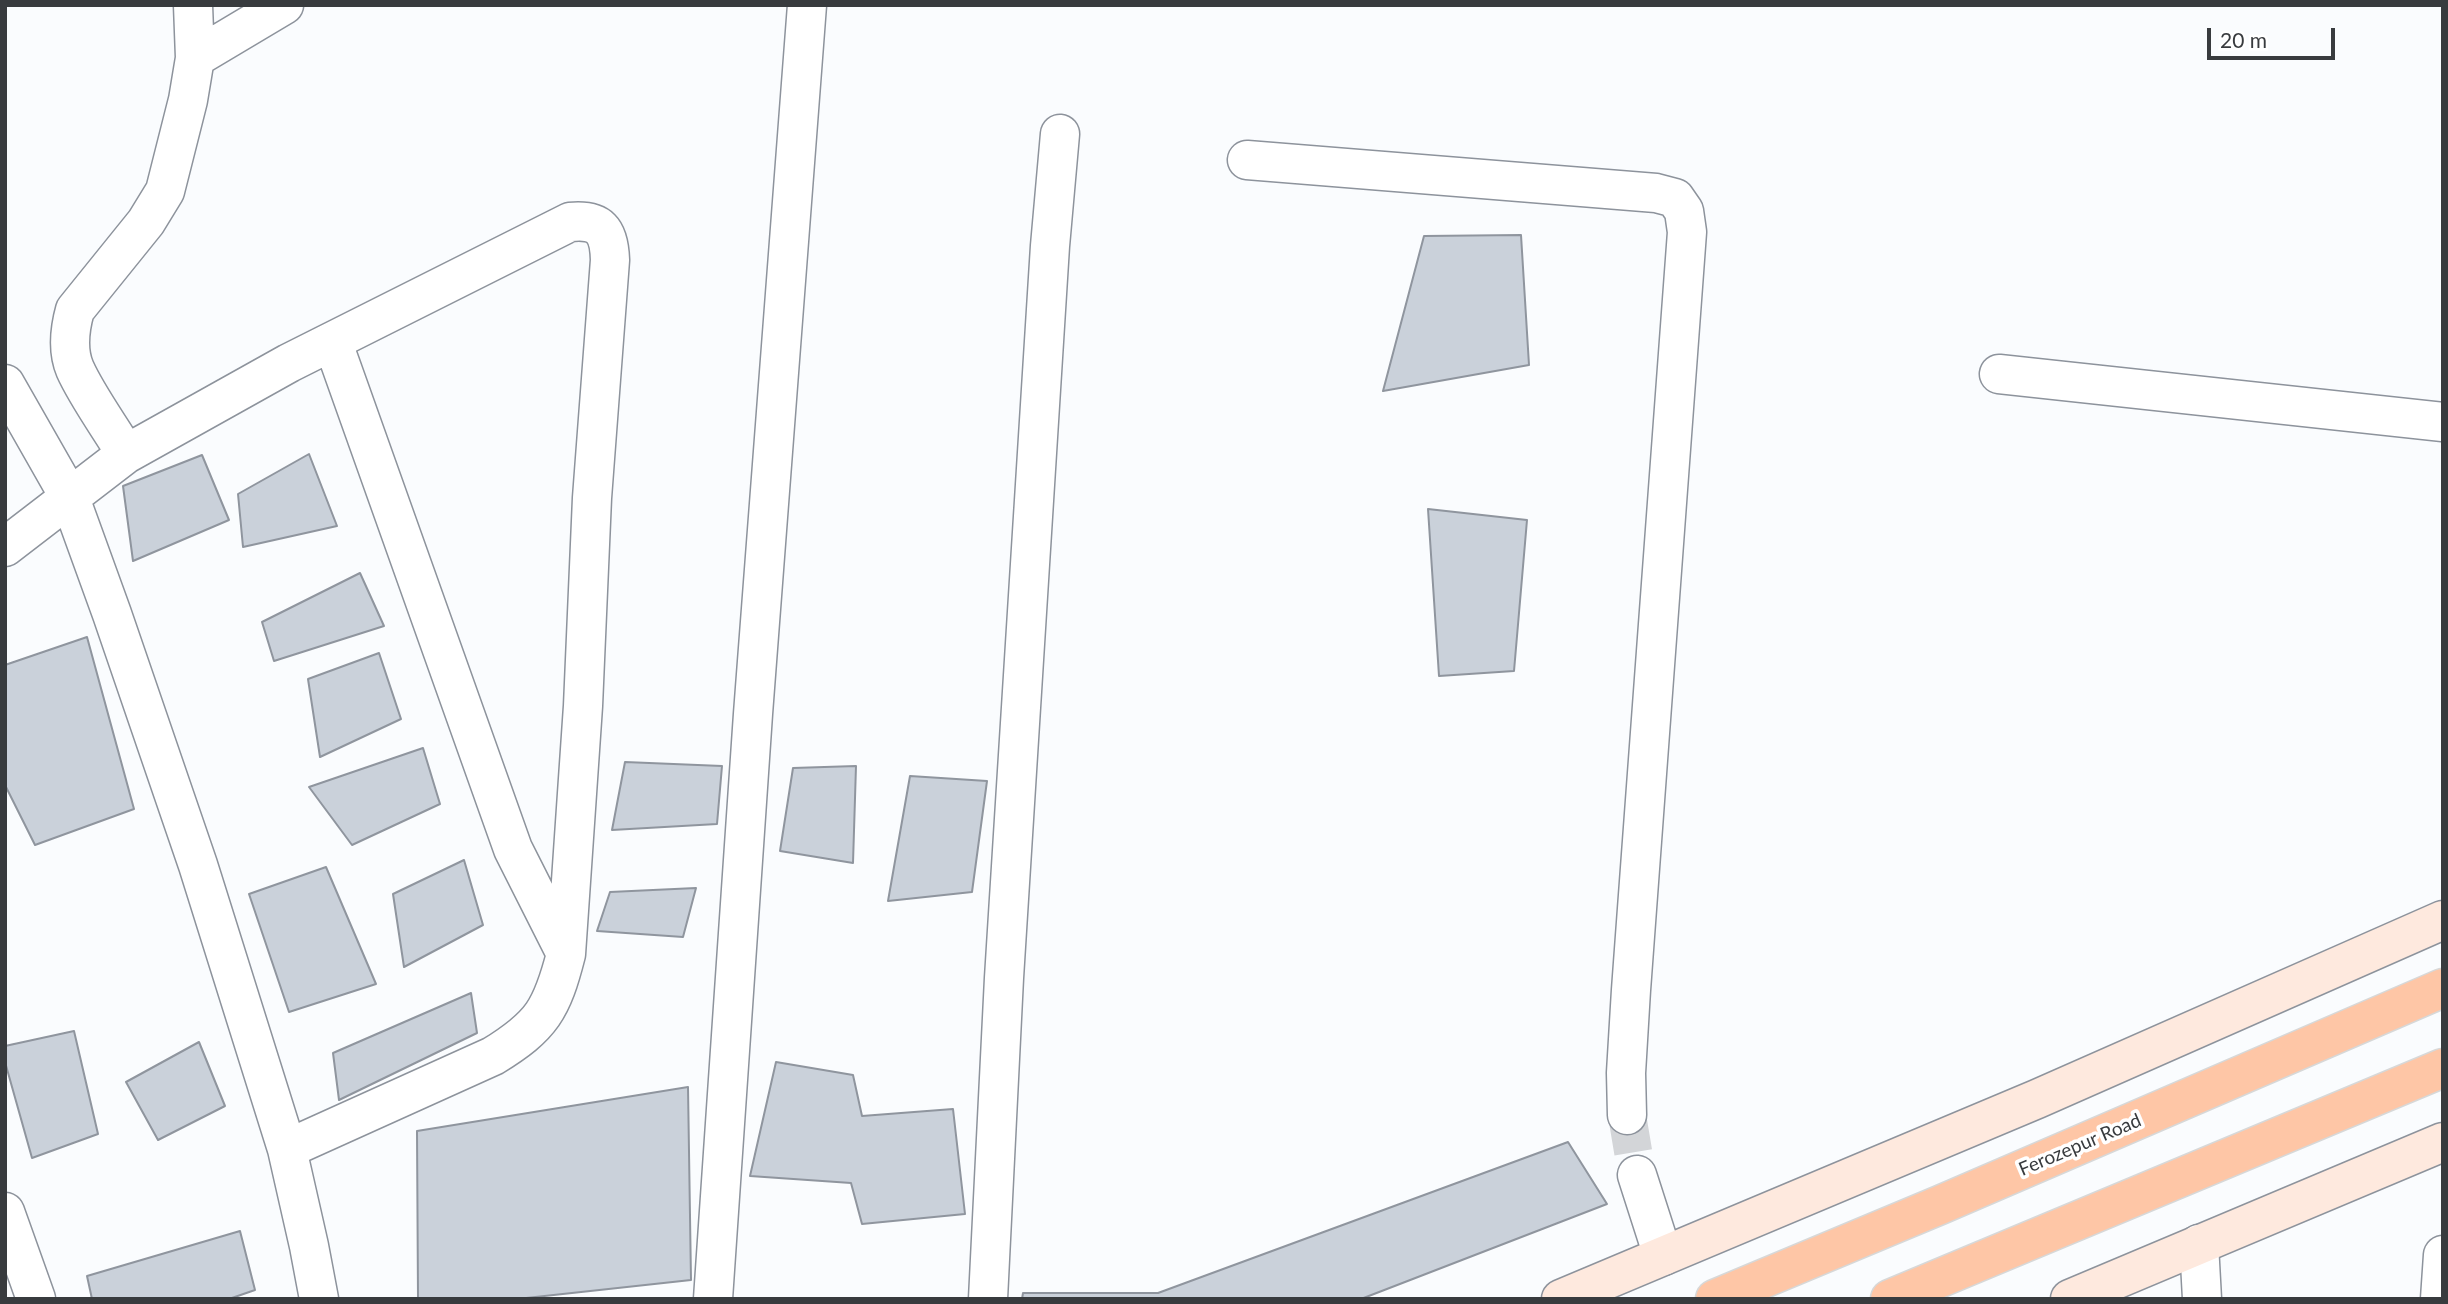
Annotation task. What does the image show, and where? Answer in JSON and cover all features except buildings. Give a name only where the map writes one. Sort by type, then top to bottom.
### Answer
[{"type":"highway","name":"Ferozepur Road","points":[[1715,1299],[2443,988]]},
{"type":"highway","points":[[1890,1299],[2443,1068]]},
{"type":"main road","points":[[1561,1299],[2037,1099],[2443,920]]},
{"type":"main road","points":[[2070,1299],[2443,1142]]},
{"type":"street","points":[[126,454],[74,368],[70,346],[71,325],[75,310],[146,222],[165,191],[188,100],[195,58],[193,5]]},
{"type":"street","points":[[195,58],[284,5]]},
{"type":"street","points":[[713,1299],[752,728],[807,5]]},
{"type":"street","points":[[988,1299],[1004,978],[1050,246],[1060,134]]},
{"type":"street","points":[[1247,160],[1656,193],[1675,198],[1684,211],[1687,232],[1626,1073],[1627,1115]]},
{"type":"street","points":[[5,547],[126,454],[289,363],[570,222],[586,220],[601,227],[610,243],[592,498],[583,706],[566,954],[558,985],[542,1018],[517,1042],[493,1056],[287,1149]]},
{"type":"street","points":[[332,343],[513,849],[566,954]]},
{"type":"street","points":[[1999,374],[2443,422]]},
{"type":"street","points":[[5,384],[71,498],[198,865],[287,1149],[319,1299]]},
{"type":"street","points":[[1637,1175],[1663,1256]]},
{"type":"street","points":[[5,1212],[36,1299]]},
{"type":"street","points":[[2199,1244],[2202,1299]]},
{"type":"street","points":[[2440,1299],[2443,1255]]},
{"type":"tunnel","points":[[1627,1115],[1637,1175]]}]
